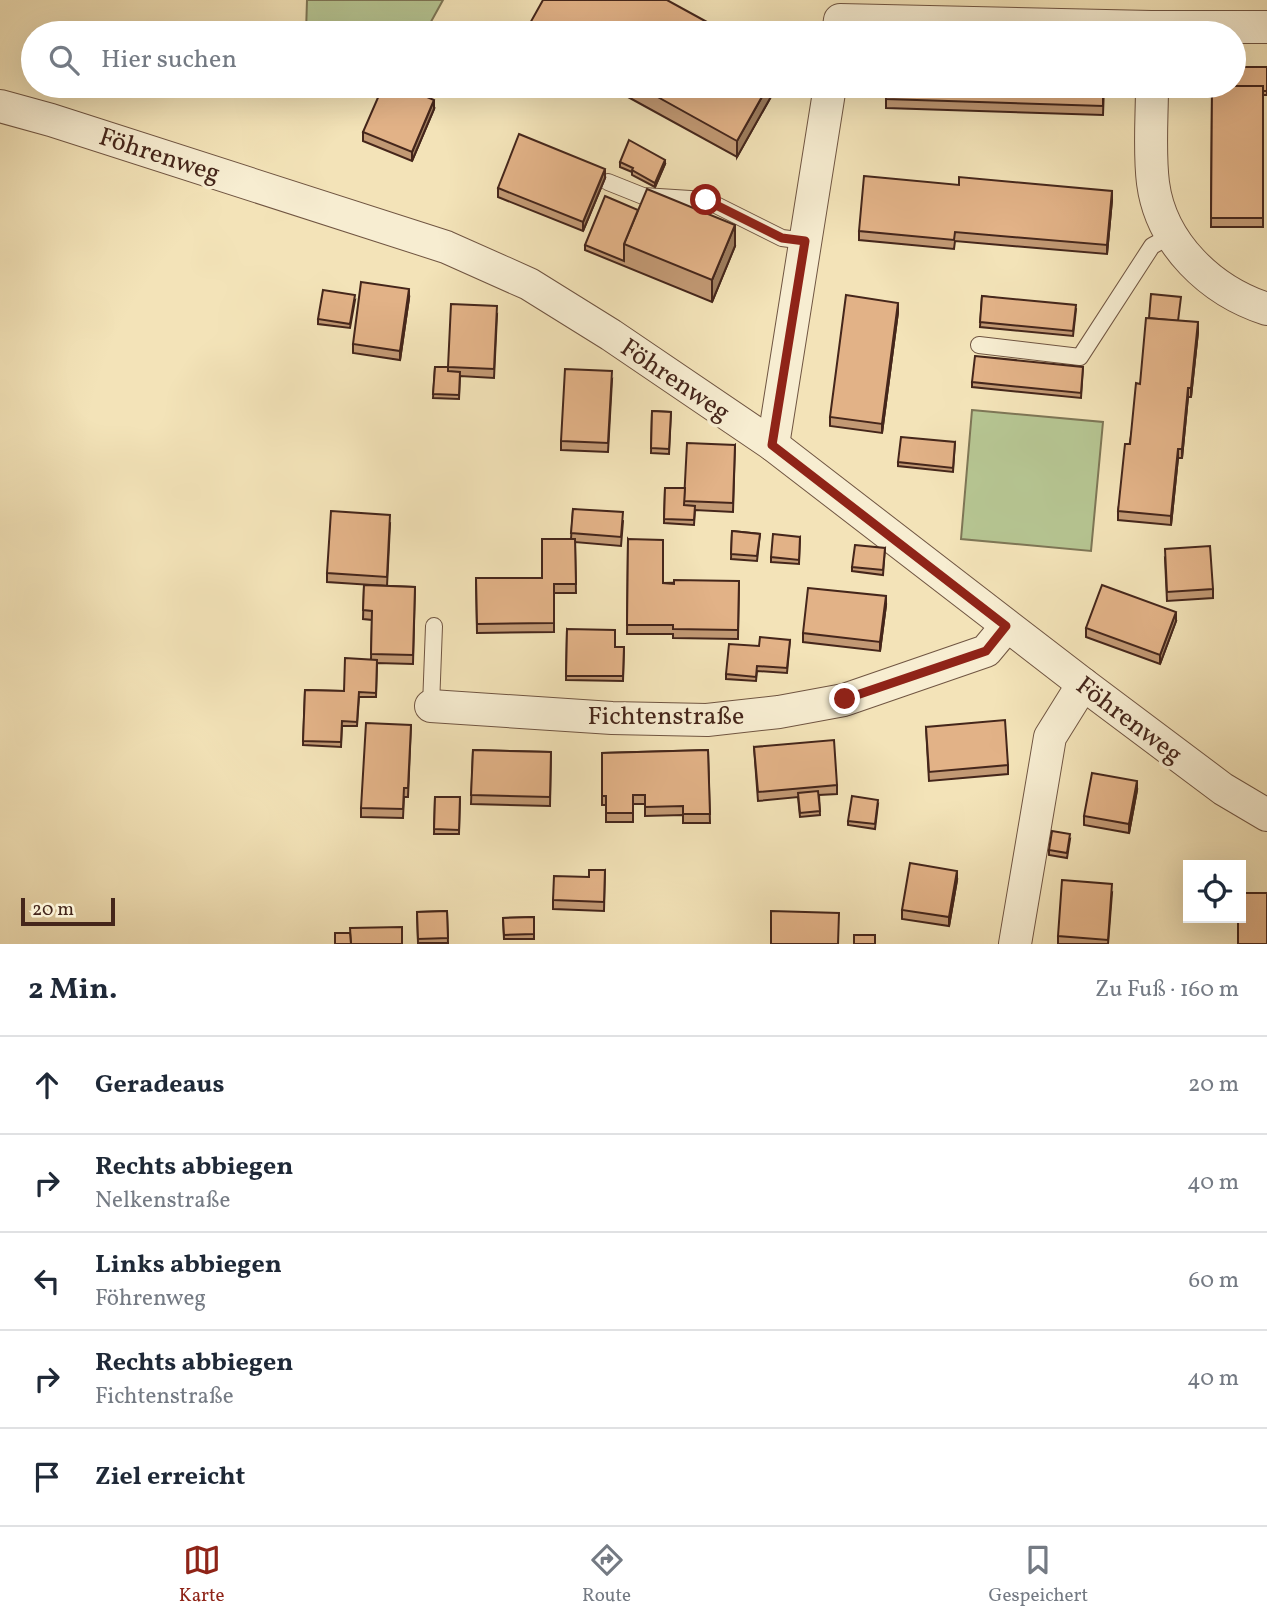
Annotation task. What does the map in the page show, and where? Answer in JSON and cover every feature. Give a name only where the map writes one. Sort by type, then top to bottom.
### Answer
[{"type":"street","points":[[1246,28],[1267,27]]},
{"type":"street","points":[[772,445],[828,98]]},
{"type":"street","points":[[1152,98],[1153,183],[1163,217],[1172,235],[1197,269],[1215,284],[1267,309]]},
{"type":"street","name":"Föhrenweg","points":[[0,106],[143,149],[446,247],[529,284],[611,335],[772,445],[1223,789],[1267,815]]},
{"type":"street","name":"Fichtenstraße","points":[[431,706],[612,718],[707,720],[779,712],[845,699],[986,651],[1006,626]]},
{"type":"street","points":[[1014,944],[1050,737],[1083,684]]},
{"type":"lane","points":[[608,182],[643,196],[706,200],[782,238],[805,241]]},
{"type":"lane","points":[[979,345],[1080,357],[1152,246],[1172,235]]},
{"type":"lane","points":[[431,706],[434,626]]},
{"type":"green space","points":[[307,0],[443,0],[431,21],[306,21]]},
{"type":"green space","points":[[972,410],[1103,422],[1091,551],[961,539]]},
{"type":"building","points":[[543,0],[667,0],[705,21],[531,21]]},
{"type":"building","points":[[1246,67],[1267,67],[1267,91],[1263,91],[1263,86],[1246,86]]},
{"type":"building","points":[[1246,86],[1263,86],[1263,218],[1211,218],[1212,98],[1246,98]]},
{"type":"building","points":[[378,98],[434,100],[412,152],[363,132]]},
{"type":"building","points":[[660,98],[761,98],[737,141]]},
{"type":"building","points":[[1103,98],[1103,106],[886,99]]},
{"type":"building","points":[[519,134],[605,169],[583,222],[498,188]]},
{"type":"building","points":[[629,140],[665,160],[655,183],[620,162]]},
{"type":"building","points":[[864,176],[959,185],[959,177],[1112,191],[1107,245],[955,232],[954,240],[859,231]]},
{"type":"building","points":[[647,189],[735,225],[712,280],[624,244]]},
{"type":"building","points":[[605,196],[638,210],[624,244],[624,261],[585,245]]},
{"type":"building","points":[[361,282],[409,289],[400,351],[353,344]]},
{"type":"building","points":[[323,290],[355,295],[350,324],[318,319]]},
{"type":"building","points":[[1151,294],[1181,297],[1178,321],[1149,318]]},
{"type":"building","points":[[846,295],[898,303],[882,424],[830,417]]},
{"type":"building","points":[[982,296],[1076,305],[1073,331],[980,322]]},
{"type":"building","points":[[451,304],[497,306],[494,369],[448,367]]},
{"type":"building","points":[[1146,318],[1198,322],[1182,449],[1178,449],[1171,516],[1118,511],[1125,444],[1130,444],[1136,383],[1140,384]]},
{"type":"building","points":[[975,356],[1083,367],[1081,393],[972,382]]},
{"type":"building","points":[[435,367],[448,367],[448,371],[460,372],[459,395],[433,394]]},
{"type":"building","points":[[565,369],[612,371],[608,443],[561,441]]},
{"type":"building","points":[[652,411],[671,412],[669,449],[651,448]]},
{"type":"building","points":[[901,437],[955,442],[953,468],[898,462]]},
{"type":"building","points":[[687,443],[735,445],[733,503],[684,501]]},
{"type":"building","points":[[665,488],[685,488],[684,505],[695,506],[694,520],[664,519]]},
{"type":"building","points":[[573,509],[623,512],[621,537],[571,533]]},
{"type":"building","points":[[331,511],[390,515],[387,577],[327,573]]},
{"type":"building","points":[[732,531],[760,534],[757,556],[731,554]]},
{"type":"building","points":[[773,534],[800,537],[799,560],[771,557]]},
{"type":"building","points":[[542,539],[575,539],[576,584],[554,584],[554,623],[477,624],[476,578],[542,578]]},
{"type":"building","points":[[628,539],[663,540],[663,583],[674,584],[674,580],[739,581],[738,630],[627,625]]},
{"type":"building","points":[[855,545],[885,548],[883,570],[852,567]]},
{"type":"building","points":[[1210,546],[1213,589],[1167,592],[1165,549]]},
{"type":"building","points":[[364,585],[415,587],[413,655],[371,654],[372,611],[363,610]]},
{"type":"building","points":[[1102,585],[1176,612],[1160,655],[1086,628]]},
{"type":"building","points":[[808,588],[886,596],[880,642],[803,633]]},
{"type":"building","points":[[567,629],[615,630],[615,647],[624,647],[623,676],[566,676]]},
{"type":"building","points":[[760,637],[790,640],[787,668],[757,666],[756,677],[726,674],[729,644],[759,646]]},
{"type":"building","points":[[345,658],[377,660],[376,693],[359,692],[357,722],[342,721],[341,742],[303,741],[305,690],[344,691]]},
{"type":"building","points":[[1005,720],[1008,765],[929,772],[926,727]]},
{"type":"building","points":[[366,723],[411,725],[408,788],[404,788],[403,809],[361,808]]},
{"type":"building","points":[[834,740],[837,785],[758,792],[754,747]]},
{"type":"building","points":[[473,750],[551,752],[550,797],[471,795]]},
{"type":"building","points":[[708,750],[710,814],[683,814],[683,806],[645,807],[645,795],[633,795],[633,813],[606,813],[606,796],[602,796],[602,753]]},
{"type":"building","points":[[1092,773],[1137,781],[1129,824],[1084,816]]},
{"type":"building","points":[[818,791],[820,811],[800,813],[798,793]]},
{"type":"building","points":[[852,796],[878,800],[875,824],[848,821]]},
{"type":"building","points":[[435,797],[460,797],[459,830],[434,829]]},
{"type":"building","points":[[1052,831],[1070,834],[1067,853],[1049,850]]},
{"type":"building","points":[[910,863],[957,871],[949,917],[902,910]]},
{"type":"building","points":[[589,870],[605,870],[604,902],[553,900],[554,876],[589,877]]},
{"type":"building","points":[[1062,880],[1112,884],[1108,940],[1058,936]]},
{"type":"building","points":[[1246,893],[1267,893],[1267,944],[1238,944],[1238,923],[1246,923]]},
{"type":"building","points":[[447,911],[448,938],[418,939],[417,912]]},
{"type":"building","points":[[771,911],[839,913],[838,944],[771,944]]},
{"type":"building","points":[[534,917],[534,934],[504,935],[503,918]]},
{"type":"building","points":[[402,927],[402,944],[351,944],[350,928]]},
{"type":"building","points":[[335,933],[350,933],[351,944],[335,944]]},
{"type":"building","points":[[854,935],[875,935],[875,944],[854,944]]},
{"type":"route","points":[[706,200],[782,238],[805,241],[772,445],[1006,626],[986,651],[845,699]]}]
